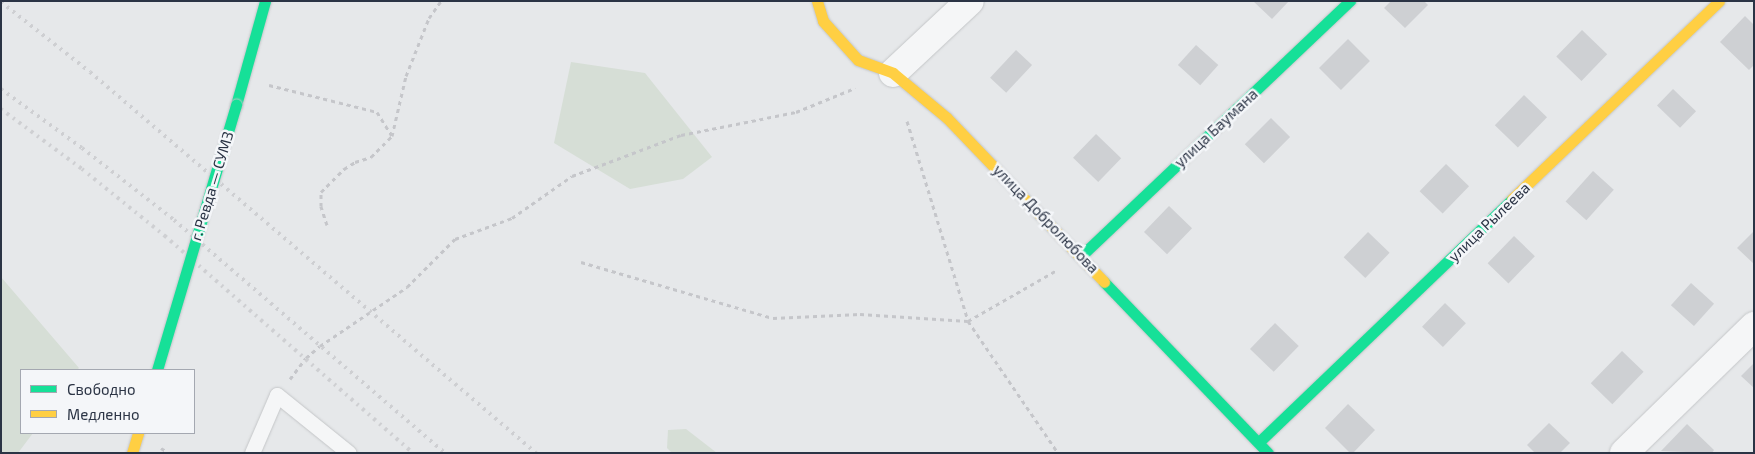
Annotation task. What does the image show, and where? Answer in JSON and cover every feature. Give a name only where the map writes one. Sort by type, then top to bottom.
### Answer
[{"type":"street","name":"г. Ревда — СУМЗ","points":[[157,369],[236,105],[264,1]]},
{"type":"street","name":"улица Добролюбова","points":[[817,1],[823,21],[858,60],[893,73],[947,118],[1268,453]]},
{"type":"street","points":[[893,73],[970,1]]},
{"type":"street","name":"улица Баумана","points":[[1081,256],[1350,1]]},
{"type":"street","name":"улица Рылеева","points":[[1259,442],[1719,1]]},
{"type":"street","points":[[1624,453],[1754,326]]},
{"type":"street","points":[[132,453],[138,434]]},
{"type":"lane","points":[[252,453],[277,395],[349,453]]},
{"type":"path","points":[[327,225],[321,206],[321,192],[355,162],[371,157],[392,136],[406,76],[429,18],[442,1]]},
{"type":"path","points":[[277,395],[306,358],[407,287],[455,239],[512,218],[572,176],[681,135],[796,112],[893,73]]},
{"type":"path","points":[[266,84],[377,112],[392,136]]},
{"type":"path","points":[[904,111],[968,321],[1058,453]]},
{"type":"path","points":[[581,262],[773,318],[860,314],[968,321],[1081,256]]},
{"type":"shaded area","points":[[571,62],[645,73],[712,157],[683,179],[630,189],[554,143]]},
{"type":"shaded area","points":[[1,277],[79,368],[20,369],[20,434],[32,434],[18,453],[1,453]]},
{"type":"shaded area","points":[[686,429],[717,453],[672,453],[667,448],[668,430]]},
{"type":"building","points":[[1253,1],[1289,1],[1272,19]]},
{"type":"building","points":[[1391,1],[1424,1],[1428,5],[1405,28],[1384,8]]},
{"type":"building","points":[[1745,16],[1754,25],[1754,65],[1749,70],[1720,42]]},
{"type":"building","points":[[1582,30],[1607,54],[1581,81],[1556,57]]},
{"type":"building","points":[[1348,39],[1370,61],[1341,90],[1319,68]]},
{"type":"building","points":[[1196,45],[1218,65],[1200,85],[1178,65]]},
{"type":"building","points":[[1016,50],[1032,65],[1006,93],[990,78]]},
{"type":"building","points":[[1673,89],[1696,111],[1680,128],[1657,106]]},
{"type":"building","points":[[1524,95],[1547,117],[1518,147],[1495,125]]},
{"type":"building","points":[[1271,118],[1290,137],[1264,163],[1245,144]]},
{"type":"building","points":[[1096,134],[1121,158],[1098,182],[1073,158]]},
{"type":"building","points":[[1446,164],[1469,186],[1443,214],[1420,191]]},
{"type":"building","points":[[1593,171],[1614,190],[1586,220],[1566,201]]},
{"type":"building","points":[[1169,206],[1192,228],[1167,254],[1144,232]]},
{"type":"building","points":[[1754,231],[1754,264],[1737,248]]},
{"type":"building","points":[[1368,232],[1390,253],[1365,278],[1344,257]]},
{"type":"building","points":[[1514,236],[1535,256],[1508,283],[1488,263]]},
{"type":"building","points":[[1691,283],[1714,304],[1694,326],[1671,305]]},
{"type":"building","points":[[1445,303],[1466,323],[1443,347],[1422,327]]},
{"type":"building","points":[[1275,323],[1299,346],[1274,372],[1250,349]]},
{"type":"building","points":[[1622,351],[1644,372],[1612,404],[1591,383]]},
{"type":"building","points":[[1754,363],[1754,388],[1741,376]]},
{"type":"building","points":[[1348,404],[1375,430],[1353,453],[1350,453],[1325,428]]},
{"type":"building","points":[[1549,423],[1570,443],[1560,453],[1535,453],[1527,445]]},
{"type":"building","points":[[1687,424],[1714,450],[1712,453],[1661,451]]},
{"type":"railway","points":[[1,2],[90,72],[536,453]]},
{"type":"railway","points":[[1,89],[82,148],[174,220],[445,453]]},
{"type":"railway","points":[[1,109],[82,169],[165,236],[413,453]]},
{"type":"traffic: fast","points":[[236,105],[265,1]]},
{"type":"traffic: fast","points":[[1081,256],[1350,1]]},
{"type":"traffic: fast","points":[[157,369],[236,105]]},
{"type":"traffic: fast","points":[[1259,442],[1512,199]]},
{"type":"traffic: fast","points":[[1104,282],[1268,453]]},
{"type":"traffic: slow","points":[[817,1],[823,21],[858,60],[893,73],[947,118],[1104,282]]},
{"type":"traffic: slow","points":[[1512,199],[1719,1]]},
{"type":"traffic: slow","points":[[132,453],[138,434]]}]
